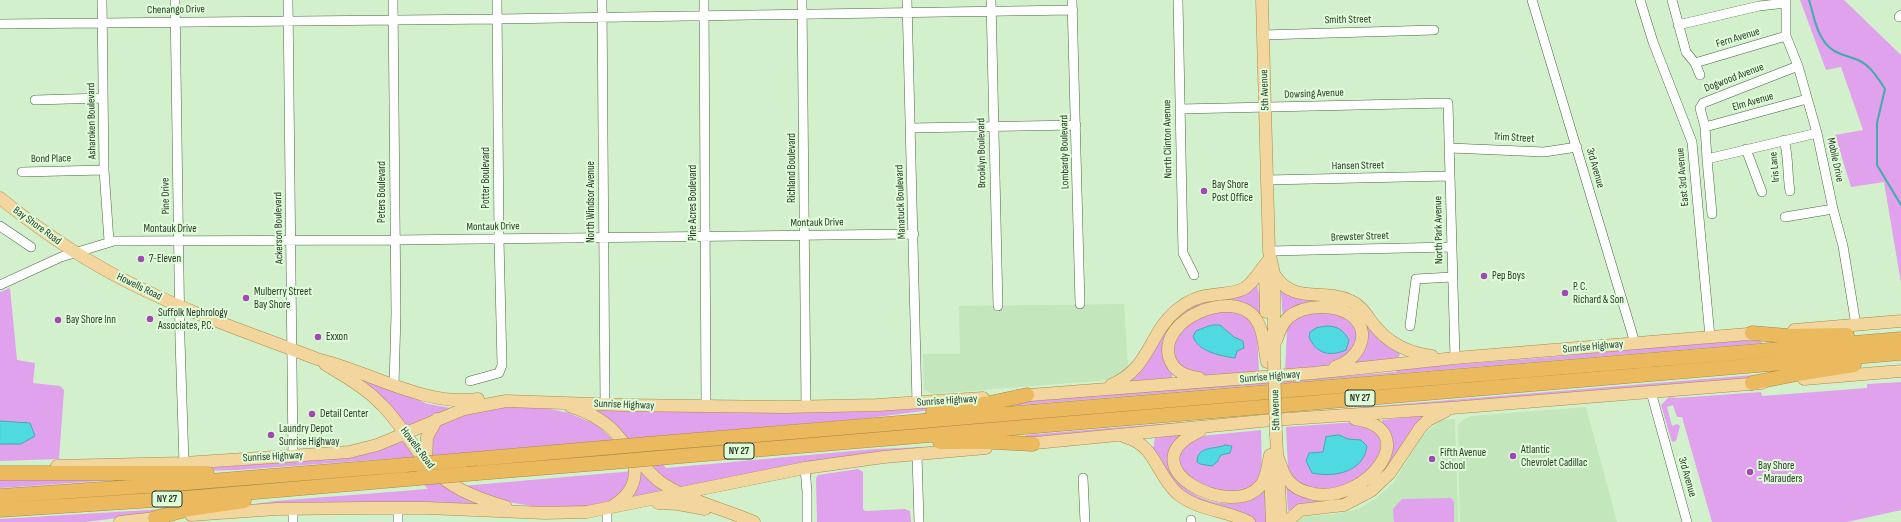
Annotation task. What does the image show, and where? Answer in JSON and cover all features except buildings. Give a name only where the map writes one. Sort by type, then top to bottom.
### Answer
[{"type":"highway","points":[[1752,334],[1788,336],[1901,335]]},
{"type":"highway","name":"Sunrise Highway","points":[[0,496],[286,475],[1901,338]]},
{"type":"highway","name":"NY 27","points":[[0,510],[186,498],[1901,353]]},
{"type":"highway","points":[[1752,383],[1797,374],[1901,360]]},
{"type":"highway","points":[[844,428],[898,416],[985,404],[1028,395]]},
{"type":"highway","points":[[819,444],[993,442],[1033,444]]},
{"type":"highway","points":[[0,473],[219,473],[286,475]]},
{"type":"highway","points":[[155,518],[189,509],[278,497],[333,485]]},
{"type":"main road","name":"5th Avenue","points":[[1262,0],[1266,108],[1268,257],[1265,274],[1271,361],[1273,436],[1272,522]]},
{"type":"main road","name":"Bay Shore Road","points":[[0,198],[37,227],[75,252]]},
{"type":"main road","name":"Howells Road","points":[[75,252],[136,286],[180,306],[318,359],[343,365],[394,385],[429,396],[450,400],[488,399],[506,401]]},
{"type":"main road","name":"5th Avenue","points":[[1268,257],[1274,274],[1274,346],[1271,361]]},
{"type":"main road","points":[[1104,388],[1124,379],[1134,372],[1147,354],[1163,325],[1182,306],[1202,297],[1234,292],[1244,288],[1252,281],[1268,257]]},
{"type":"main road","points":[[1274,274],[1282,285],[1292,292],[1333,296],[1353,302],[1364,311],[1384,336],[1402,349],[1419,354],[1455,358]]},
{"type":"main road","points":[[1218,381],[1182,374],[1172,365],[1168,356],[1168,343],[1174,331],[1199,312],[1213,308],[1231,306],[1240,308],[1251,314],[1259,325],[1271,361]]},
{"type":"main road","points":[[1274,346],[1283,324],[1289,317],[1308,308],[1326,308],[1342,311],[1351,316],[1359,325],[1361,332],[1361,343],[1357,352],[1346,363],[1314,373]]},
{"type":"main road","name":"Sunrise Highway","points":[[0,467],[184,463],[360,450],[377,445],[473,406],[506,401],[706,407],[806,407],[917,403],[1314,373],[1455,358],[1901,321]]},
{"type":"main road","name":"Howells Road","points":[[318,359],[368,391],[390,413],[426,462],[446,481],[464,492],[485,500],[530,513]]},
{"type":"main road","points":[[120,522],[155,518],[293,509],[398,508],[567,513],[607,509],[805,468],[917,454],[1336,416],[1651,392],[1901,370]]},
{"type":"main road","points":[[553,402],[571,406],[596,417],[615,432],[630,451],[659,480],[680,493],[754,522]]},
{"type":"main road","points":[[1287,522],[1293,514],[1300,510],[1344,505],[1371,491],[1390,473],[1412,438],[1424,424],[1433,417],[1451,408]]},
{"type":"main road","points":[[1273,455],[1294,486],[1305,492],[1322,495],[1333,494],[1346,491],[1364,482],[1378,469],[1384,460],[1387,450],[1385,437],[1378,427],[1371,422],[1336,416]]},
{"type":"main road","points":[[426,462],[427,437],[437,420]]},
{"type":"main road","points":[[1208,427],[1185,438],[1179,445],[1175,456],[1175,468],[1178,476],[1188,486],[1198,492],[1208,496],[1228,498],[1251,494],[1263,483],[1273,455]]},
{"type":"main road","points":[[1122,436],[1144,446],[1164,478],[1184,498],[1197,505],[1249,522]]},
{"type":"main road","points":[[607,509],[624,498],[634,484],[635,470],[630,451]]},
{"type":"main road","name":"5th Avenue","points":[[1273,455],[1281,522]]},
{"type":"main road","points":[[628,505],[667,503],[685,505],[746,522]]},
{"type":"street","name":"Asharoken Boulevard","points":[[102,0],[104,170],[108,242]]},
{"type":"street","name":"Pine Drive","points":[[175,0],[184,463]]},
{"type":"street","name":"Ackerson Boulevard","points":[[288,0],[293,456]]},
{"type":"street","name":"Peters Boulevard","points":[[393,0],[394,240],[396,314],[394,385]]},
{"type":"street","name":"Potter Boulevard","points":[[470,381],[499,373],[502,365],[499,239],[497,0]]},
{"type":"street","name":"North Windsor Avenue","points":[[602,0],[605,405]]},
{"type":"street","name":"Pine Acres Boulevard","points":[[704,0],[706,407]]},
{"type":"street","name":"Richland Boulevard","points":[[802,0],[806,407]]},
{"type":"street","name":"Manatuck Boulevard","points":[[908,0],[917,403]]},
{"type":"street","name":"Brooklyn Boulevard","points":[[991,0],[998,306]]},
{"type":"street","name":"Lombardy Boulevard","points":[[1072,0],[1080,304]]},
{"type":"street","name":"North Clinton Avenue","points":[[1178,0],[1183,253],[1194,275]]},
{"type":"street","name":"3rd Avenue","points":[[1532,0],[1577,147],[1634,343]]},
{"type":"street","name":"East 3rd Avenue","points":[[1640,0],[1653,42],[1692,142],[1710,337]]},
{"type":"street","points":[[1672,0],[1686,52],[1695,63],[1700,75]]},
{"type":"street","points":[[1678,25],[1759,6],[1786,2]]},
{"type":"street","name":"Mobile Drive","points":[[1786,2],[1786,36],[1798,66],[1817,132],[1833,209],[1843,246],[1856,325]]},
{"type":"street","name":"Chenango Drive","points":[[0,24],[497,19],[1072,10]]},
{"type":"street","name":"Smith Street","points":[[1263,35],[1434,30]]},
{"type":"street","name":"Fern Avenue","points":[[1695,63],[1786,36]]},
{"type":"street","name":"Dogwood Avenue","points":[[1712,214],[1706,159],[1705,127],[1700,108],[1703,103],[1798,66]]},
{"type":"street","points":[[35,100],[103,98]]},
{"type":"street","name":"Elm Avenue","points":[[1705,127],[1807,99]]},
{"type":"street","name":"Dowsing Avenue","points":[[1180,109],[1448,103]]},
{"type":"street","name":"North Park Avenue","points":[[1448,103],[1455,358]]},
{"type":"street","points":[[911,128],[1076,125]]},
{"type":"street","points":[[1706,159],[1817,132]]},
{"type":"street","name":"Iris Lane","points":[[1784,140],[1788,152],[1790,191]]},
{"type":"street","name":"Trim Street","points":[[1450,148],[1544,152],[1577,147]]},
{"type":"street","points":[[1746,149],[1762,192]]},
{"type":"street","name":"Bond Place","points":[[22,172],[104,170]]},
{"type":"street","name":"Hansen Street","points":[[1267,180],[1450,176]]},
{"type":"street","points":[[1785,217],[1833,209]]},
{"type":"street","points":[[0,226],[31,247]]},
{"type":"street","name":"Montauk Drive","points":[[0,285],[60,257],[108,242],[914,234]]},
{"type":"street","name":"Brewster Street","points":[[1268,257],[1451,247]]},
{"type":"street","points":[[1410,326],[1416,279],[1452,276]]},
{"type":"street","name":"3rd Avenue","points":[[1651,392],[1687,522]]},
{"type":"street","points":[[917,454],[919,522]]},
{"type":"street","points":[[805,468],[807,492],[806,522]]},
{"type":"street","points":[[1083,478],[1085,522]]},
{"type":"street","points":[[398,508],[398,522]]},
{"type":"street","points":[[293,509],[293,522]]},
{"type":"street","points":[[607,509],[607,522]]},
{"type":"shaded area","points":[[1800,0],[1844,0],[1901,55],[1901,283],[1884,182],[1851,187],[1835,135],[1863,130],[1841,67],[1826,70]]},
{"type":"shaded area","points":[[1257,285],[1260,297],[1261,320],[1221,304],[1169,333],[1173,374],[1171,379],[1127,383],[1164,330],[1182,312],[1197,304],[1240,296]]},
{"type":"shaded area","points":[[10,288],[17,360],[35,363],[33,383],[60,386],[64,390],[59,459],[0,461],[0,292]]},
{"type":"shaded area","points":[[1282,290],[1343,303],[1356,310],[1384,343],[1400,354],[1398,359],[1347,367],[1365,333],[1336,306],[1283,320]]},
{"type":"shaded area","points":[[1124,304],[1128,367],[1108,380],[932,394],[924,389],[923,354],[960,354],[959,306]]},
{"type":"shaded area","points":[[1234,310],[1247,315],[1257,332],[1259,373],[1197,376],[1187,375],[1172,359],[1175,337],[1201,317],[1215,312]]},
{"type":"shaded area","points":[[1332,312],[1348,319],[1354,325],[1359,341],[1336,365],[1285,370],[1287,331],[1285,330],[1289,324],[1299,317],[1306,315]]},
{"type":"shaded area","points":[[1727,340],[1761,341],[1762,343],[1008,406],[1008,403],[1134,390],[1136,393],[1168,388],[1239,385],[1396,372],[1398,369],[1553,357]]},
{"type":"shaded area","points":[[1778,373],[1752,379],[1025,439],[1026,435]]},
{"type":"shaded area","points":[[354,375],[428,404],[451,408],[409,429]]},
{"type":"shaded area","points":[[1901,382],[1901,510],[1847,522],[1712,522],[1682,417],[1677,417],[1673,405],[1667,407],[1672,426],[1677,424],[1680,426],[1676,441],[1672,442],[1661,405],[1669,397],[1677,398],[1761,392],[1762,396],[1867,388],[1867,384]]},
{"type":"shaded area","points":[[531,405],[569,413],[597,425],[613,440],[430,456],[432,435],[438,426],[448,419],[461,414],[492,408]]},
{"type":"shaded area","points":[[938,406],[938,409],[869,418],[641,438],[666,468],[875,449],[969,445],[688,489],[671,485],[597,413],[599,409]]},
{"type":"shaded area","name":"Atlantic Chevrolet Cadillac","points":[[1586,407],[1617,522],[1460,522],[1458,425],[1464,419],[1472,416]]},
{"type":"shaded area","points":[[1430,415],[1390,466],[1356,497],[1299,506],[1288,511],[1286,483],[1331,499],[1386,465],[1382,420]]},
{"type":"shaded area","name":"Fifth Avenue School","points":[[1455,419],[1458,522],[1295,522],[1298,517],[1334,514],[1359,509],[1376,498],[1393,483],[1423,435],[1440,420]]},
{"type":"shaded area","points":[[1357,422],[1371,426],[1380,436],[1381,459],[1350,488],[1314,492],[1292,479],[1288,468],[1286,427]]},
{"type":"shaded area","points":[[1261,430],[1262,473],[1259,479],[1241,495],[1193,485],[1179,463],[1181,450],[1201,436]]},
{"type":"shaded area","points":[[1186,434],[1172,470],[1185,488],[1206,500],[1229,503],[1240,502],[1256,497],[1263,490],[1266,491],[1268,522],[1255,522],[1244,516],[1214,507],[1179,490],[1153,449],[1155,438]]},
{"type":"shaded area","points":[[405,441],[417,457],[446,487],[481,504],[233,507],[275,501],[428,489],[398,458],[238,470],[146,472],[166,469],[221,467],[355,457]]},
{"type":"shaded area","points":[[636,463],[667,491],[626,502]]},
{"type":"shaded area","points":[[858,469],[863,472],[863,509],[865,511],[905,509],[910,511],[911,522],[817,522],[816,478],[818,475]]},
{"type":"shaded area","points":[[634,471],[622,498],[594,506],[538,507],[508,502],[462,486]]},
{"type":"shaded area","points":[[0,477],[155,477],[0,488]]},
{"type":"shaded area","points":[[1451,498],[1454,502],[1454,522],[1394,522],[1393,509],[1402,499]]},
{"type":"shaded area","points":[[165,509],[166,512],[85,522],[0,522],[0,519]]},
{"type":"water","points":[[1212,325],[1220,325],[1234,337],[1243,341],[1244,348],[1237,351],[1235,358],[1210,352],[1195,341],[1193,336],[1196,331]]},
{"type":"water","points":[[1326,326],[1340,329],[1345,334],[1349,340],[1346,350],[1329,353],[1315,347],[1309,337],[1310,332],[1316,328]]},
{"type":"water","points":[[0,421],[30,423],[35,436],[21,444],[0,444]]},
{"type":"water","points":[[1339,435],[1348,439],[1361,440],[1367,446],[1365,455],[1360,462],[1347,471],[1329,475],[1312,473],[1306,461],[1309,453],[1323,452],[1326,437]]},
{"type":"water","points":[[1225,445],[1232,446],[1230,453],[1221,455],[1217,462],[1212,466],[1197,462],[1200,453],[1203,450]]},
{"type":"waterway","points":[[1809,0],[1818,30],[1829,47],[1838,53],[1862,62],[1873,72],[1885,89],[1877,123],[1877,165],[1901,205]]},
{"type":"place","name":"Bay Shore Post Office","points":[[1204,191]]},
{"type":"place","name":"7-Eleven","points":[[141,259]]},
{"type":"place","name":"Pep Boys","points":[[1484,276]]},
{"type":"place","name":"P. C. Richard & Son","points":[[1565,293]]},
{"type":"place","name":"Mulberry Street Bay Shore","points":[[246,298]]},
{"type":"place","name":"Suffolk Nephrology Associates, P.C.","points":[[150,319]]},
{"type":"place","name":"Bay Shore Inn","points":[[58,320]]},
{"type":"place","name":"Exxon","points":[[318,337]]},
{"type":"place","name":"Detail Center","points":[[312,414]]},
{"type":"place","name":"Laundry Depot Sunrise Highway","points":[[271,435]]},
{"type":"place","name":"Atlantic Chevrolet Cadillac","points":[[1513,456]]},
{"type":"place","name":"Fifth Avenue School","points":[[1432,459]]},
{"type":"place","name":"Bay Shore - Marauders","points":[[1750,472]]}]
